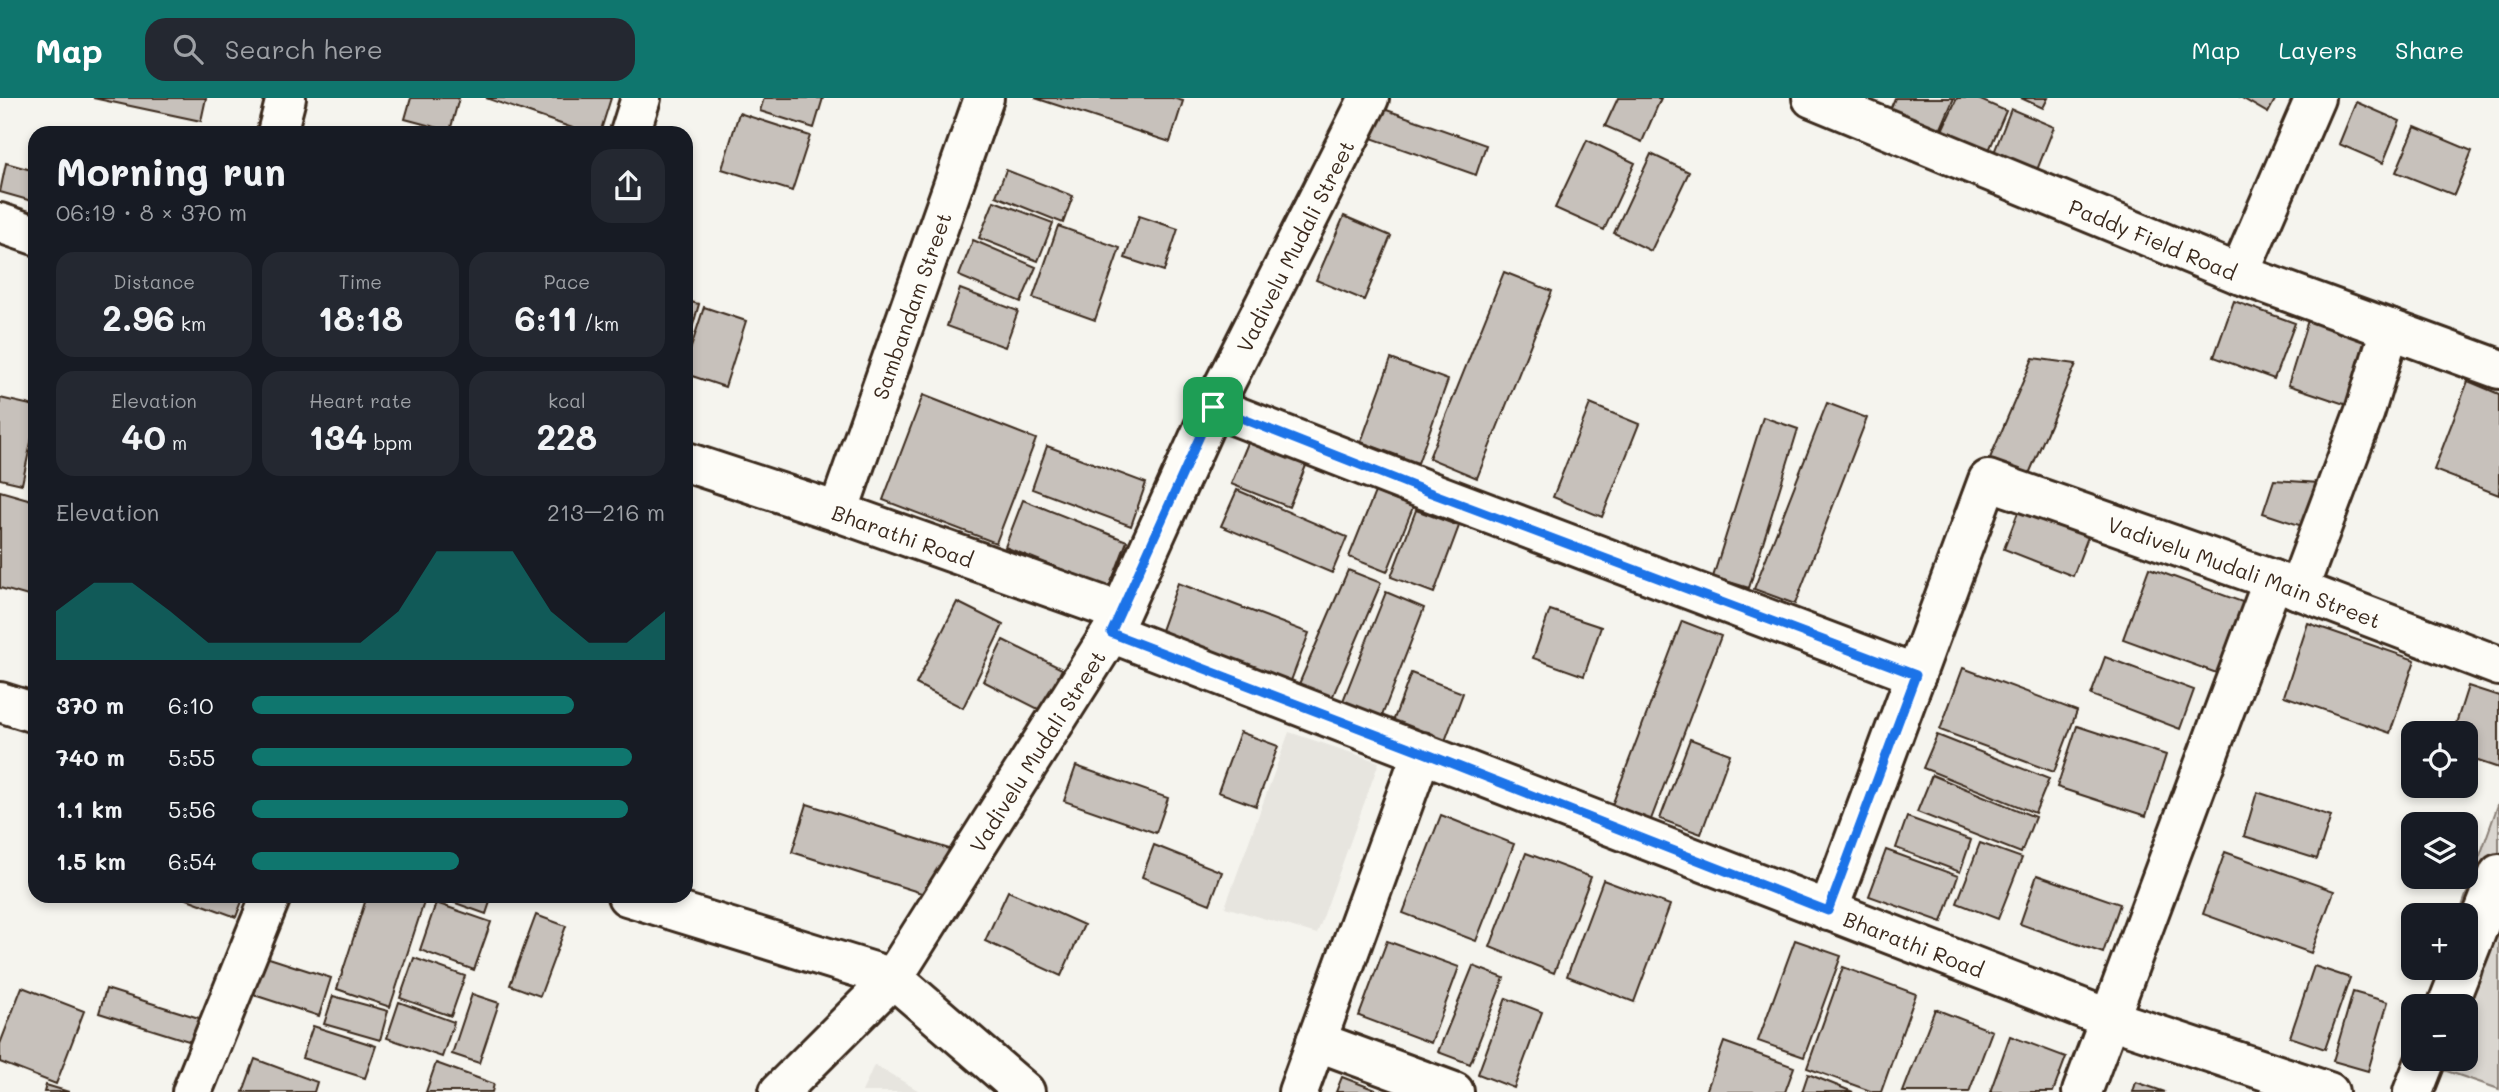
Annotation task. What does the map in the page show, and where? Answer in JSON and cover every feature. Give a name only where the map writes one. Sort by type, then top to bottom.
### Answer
[{"type":"street","points":[[279,126],[286,98]]},
{"type":"street","points":[[632,126],[641,98]]},
{"type":"street","name":"Sambandam Street","points":[[838,512],[984,98]]},
{"type":"street","name":"Vadivelu Mudali Street","points":[[779,1092],[893,978],[1115,623],[1213,407],[1369,98]]},
{"type":"street","name":"Paddy Field Road","points":[[1812,98],[1866,108],[2239,275],[2499,369]]},
{"type":"street","points":[[2239,275],[2315,98]]},
{"type":"street","points":[[0,223],[28,233]]},
{"type":"street","points":[[2082,1092],[2286,585],[2365,411],[2390,329]]},
{"type":"street","points":[[1213,407],[1426,491],[1916,675],[1828,911]]},
{"type":"street","name":"Bharathi Road","points":[[693,464],[838,512],[1115,623],[1422,752],[1828,911],[2110,1019],[2329,1092]]},
{"type":"street","name":"Vadivelu Mudali Main Street","points":[[1916,675],[1988,480],[2286,585],[2499,666]]},
{"type":"street","points":[[0,702],[28,711]]},
{"type":"street","points":[[1298,1092],[1422,752]]},
{"type":"street","points":[[2478,927],[2499,874]]},
{"type":"street","points":[[192,1092],[268,903]]},
{"type":"street","points":[[650,903],[893,978],[1025,1092]]},
{"type":"street","points":[[1316,1041],[1454,1092]]},
{"type":"street","points":[[2413,1092],[2421,1071]]},
{"type":"shaded area","points":[[1289,732],[1379,762],[1317,934],[1225,907]]},
{"type":"shaded area","points":[[2499,802],[2499,1089],[2447,1071],[2478,1071],[2478,994],[2431,994],[2436,980],[2478,980],[2478,903],[2463,903],[2468,889],[2478,889],[2478,861]]},
{"type":"shaded area","points":[[875,1065],[921,1092],[862,1092]]},
{"type":"building","points":[[93,98],[206,98],[201,121]]},
{"type":"building","points":[[411,98],[459,98],[451,126],[431,126],[405,119]]},
{"type":"building","points":[[486,98],[611,98],[602,126],[567,126]]},
{"type":"building","points":[[764,98],[823,98],[814,128],[760,111]]},
{"type":"building","points":[[1035,98],[1172,98],[1183,101],[1170,142]]},
{"type":"building","points":[[1618,98],[1661,98],[1642,142],[1605,126]]},
{"type":"building","points":[[1895,98],[1954,98],[1936,140],[1886,119]]},
{"type":"building","points":[[1957,98],[1976,98],[2006,111],[1984,162],[1937,141]]},
{"type":"building","points":[[2021,98],[2048,98],[2043,108]]},
{"type":"building","points":[[2242,98],[2276,98],[2268,113]]},
{"type":"building","points":[[2356,102],[2400,121],[2383,163],[2339,144]]},
{"type":"building","points":[[1381,108],[1486,145],[1476,175],[1371,138]]},
{"type":"building","points":[[2011,109],[2054,127],[2033,180],[1990,163]]},
{"type":"building","points":[[739,113],[810,136],[792,191],[722,169]]},
{"type":"building","points":[[2415,127],[2472,151],[2454,195],[2396,172]]},
{"type":"building","points":[[1587,140],[1635,163],[1604,230],[1555,208]]},
{"type":"building","points":[[1651,154],[1689,172],[1651,251],[1614,233]]},
{"type":"building","points":[[6,163],[28,169],[28,200],[0,192]]},
{"type":"building","points":[[1006,170],[1073,196],[1063,223],[996,196]]},
{"type":"building","points":[[994,201],[1053,223],[1038,261],[979,238]]},
{"type":"building","points":[[1139,216],[1178,229],[1164,271],[1125,258]]},
{"type":"building","points":[[1344,216],[1391,236],[1364,300],[1316,280]]},
{"type":"building","points":[[1058,226],[1120,248],[1095,320],[1033,298]]},
{"type":"building","points":[[973,240],[1036,267],[1021,302],[959,276]]},
{"type":"building","points":[[1504,272],[1552,291],[1477,478],[1429,458]]},
{"type":"building","points":[[960,289],[1018,311],[1005,347],[947,326]]},
{"type":"building","points":[[2234,301],[2295,323],[2274,379],[2214,357]]},
{"type":"building","points":[[693,303],[699,304],[693,325]]},
{"type":"building","points":[[704,307],[746,321],[725,387],[693,376],[693,341]]},
{"type":"building","points":[[2308,320],[2386,344],[2365,411],[2288,385]]},
{"type":"building","points":[[2033,358],[2076,364],[2029,474],[1987,465]]},
{"type":"building","points":[[1391,359],[1448,380],[1418,463],[1361,442]]},
{"type":"building","points":[[2468,381],[2499,394],[2499,495],[2434,470]]},
{"type":"building","points":[[923,395],[1036,439],[996,543],[883,500]]},
{"type":"building","points":[[0,398],[28,404],[28,456],[22,484],[0,479]]},
{"type":"building","points":[[1827,403],[1867,418],[1795,604],[1754,589]]},
{"type":"building","points":[[1590,404],[1639,424],[1602,517],[1553,497]]},
{"type":"building","points":[[1763,417],[1798,429],[1749,588],[1713,577]]},
{"type":"building","points":[[1252,433],[1310,456],[1289,507],[1231,484]]},
{"type":"building","points":[[1047,446],[1146,483],[1131,526],[1032,489]]},
{"type":"building","points":[[2274,480],[2319,483],[2305,527],[2263,513]]},
{"type":"building","points":[[1237,490],[1347,537],[1332,573],[1221,526]]},
{"type":"building","points":[[0,491],[28,499],[28,596],[0,588]]},
{"type":"building","points":[[1375,492],[1413,507],[1387,572],[1349,557]]},
{"type":"building","points":[[1023,500],[1127,541],[1109,588],[1005,547]]},
{"type":"building","points":[[2020,507],[2089,534],[2073,576],[2004,549]]},
{"type":"building","points":[[1416,510],[1459,526],[1434,593],[1391,577]]},
{"type":"building","points":[[2149,568],[2248,604],[2222,675],[2123,639]]},
{"type":"building","points":[[1348,570],[1381,583],[1332,698],[1299,684]]},
{"type":"building","points":[[1178,583],[1309,633],[1289,686],[1159,636]]},
{"type":"building","points":[[1386,592],[1424,608],[1380,721],[1341,706]]},
{"type":"building","points":[[957,602],[1003,625],[963,708],[916,684]]},
{"type":"building","points":[[1550,610],[1601,627],[1584,676],[1533,658]]},
{"type":"building","points":[[1682,621],[1721,636],[1650,822],[1611,808]]},
{"type":"building","points":[[2308,623],[2415,660],[2390,733],[2284,696]]},
{"type":"building","points":[[1003,640],[1062,669],[1042,711],[983,681]]},
{"type":"building","points":[[2105,657],[2194,690],[2180,729],[2091,695]]},
{"type":"building","points":[[1963,668],[2077,711],[2054,772],[1940,730]]},
{"type":"building","points":[[1411,673],[1463,693],[1442,749],[1390,730]]},
{"type":"building","points":[[2468,686],[2499,696],[2499,768],[2478,761],[2478,721],[2457,721]]},
{"type":"building","points":[[2077,726],[2166,755],[2146,816],[2057,787]]},
{"type":"building","points":[[1240,732],[1278,746],[1256,806],[1218,792]]},
{"type":"building","points":[[1937,735],[2049,779],[2035,813],[1923,768]]},
{"type":"building","points":[[1690,739],[1730,754],[1701,834],[1660,819]]},
{"type":"building","points":[[1076,766],[1168,798],[1156,833],[1064,801]]},
{"type":"building","points":[[1932,775],[2035,817],[2021,853],[1917,812]]},
{"type":"building","points":[[2257,792],[2331,816],[2317,859],[2244,836]]},
{"type":"building","points":[[807,804],[949,849],[934,897],[792,852]]},
{"type":"building","points":[[1441,815],[1514,844],[1476,941],[1403,913]]},
{"type":"building","points":[[1907,817],[1971,840],[1960,872],[1896,848]]},
{"type":"building","points":[[1980,843],[2022,858],[1998,919],[1957,903]]},
{"type":"building","points":[[1154,845],[1222,872],[1210,904],[1142,877]]},
{"type":"building","points":[[1886,850],[1958,876],[1942,922],[1869,896]]},
{"type":"building","points":[[2225,852],[2334,891],[2311,953],[2203,914]]},
{"type":"building","points":[[1526,853],[1591,877],[1554,973],[1490,947]]},
{"type":"building","points":[[2037,875],[2120,904],[2103,953],[2020,924]]},
{"type":"building","points":[[1603,880],[1670,905],[1634,1002],[1567,976]]},
{"type":"building","points":[[1008,891],[1084,925],[1061,976],[985,941]]},
{"type":"building","points":[[198,903],[241,903],[236,917]]},
{"type":"building","points":[[365,903],[424,903],[390,1007],[337,989]]},
{"type":"building","points":[[436,903],[491,922],[474,970],[420,950]]},
{"type":"building","points":[[455,903],[490,903],[486,914]]},
{"type":"building","points":[[536,915],[566,926],[540,996],[510,985]]},
{"type":"building","points":[[1795,940],[1841,956],[1804,1057],[1758,1041]]},
{"type":"building","points":[[1387,941],[1459,967],[1431,1043],[1359,1016]]},
{"type":"building","points":[[266,957],[331,978],[319,1016],[254,995]]},
{"type":"building","points":[[414,958],[465,976],[451,1016],[400,998]]},
{"type":"building","points":[[1473,966],[1504,978],[1470,1064],[1438,1052]]},
{"type":"building","points":[[2314,966],[2350,978],[2325,1049],[2290,1037]]},
{"type":"building","points":[[1843,967],[1916,994],[1881,1092],[1873,1092],[1807,1068]]},
{"type":"building","points":[[22,987],[84,1011],[56,1084],[0,1062],[0,1044]]},
{"type":"building","points":[[106,989],[202,1019],[195,1043],[99,1013]]},
{"type":"building","points":[[2353,992],[2388,1002],[2368,1071],[2333,1061]]},
{"type":"building","points":[[472,994],[499,1003],[479,1063],[452,1054]]},
{"type":"building","points":[[333,996],[388,1011],[380,1040],[324,1024]]},
{"type":"building","points":[[1506,998],[1542,1012],[1514,1088],[1478,1074]]},
{"type":"building","points":[[399,1002],[454,1022],[442,1057],[387,1038]]},
{"type":"building","points":[[1935,1009],[1992,1031],[1969,1092],[1903,1092]]},
{"type":"building","points":[[313,1026],[376,1046],[365,1078],[302,1058]]},
{"type":"building","points":[[2010,1036],[2066,1057],[2053,1092],[1990,1092]]},
{"type":"building","points":[[1724,1042],[1794,1067],[1785,1092],[1706,1092]]},
{"type":"building","points":[[255,1059],[317,1082],[314,1092],[243,1092]]},
{"type":"building","points":[[436,1063],[494,1084],[492,1092],[426,1092]]},
{"type":"building","points":[[1808,1074],[1853,1092],[1802,1092]]},
{"type":"building","points":[[1342,1077],[1381,1092],[1336,1092]]},
{"type":"building","points":[[2136,1082],[2165,1092],[2133,1092]]},
{"type":"building","points":[[46,1085],[69,1092],[44,1092]]},
{"type":"route","points":[[1213,407],[1426,491],[1916,675],[1828,911],[1111,633],[1213,407]]}]
